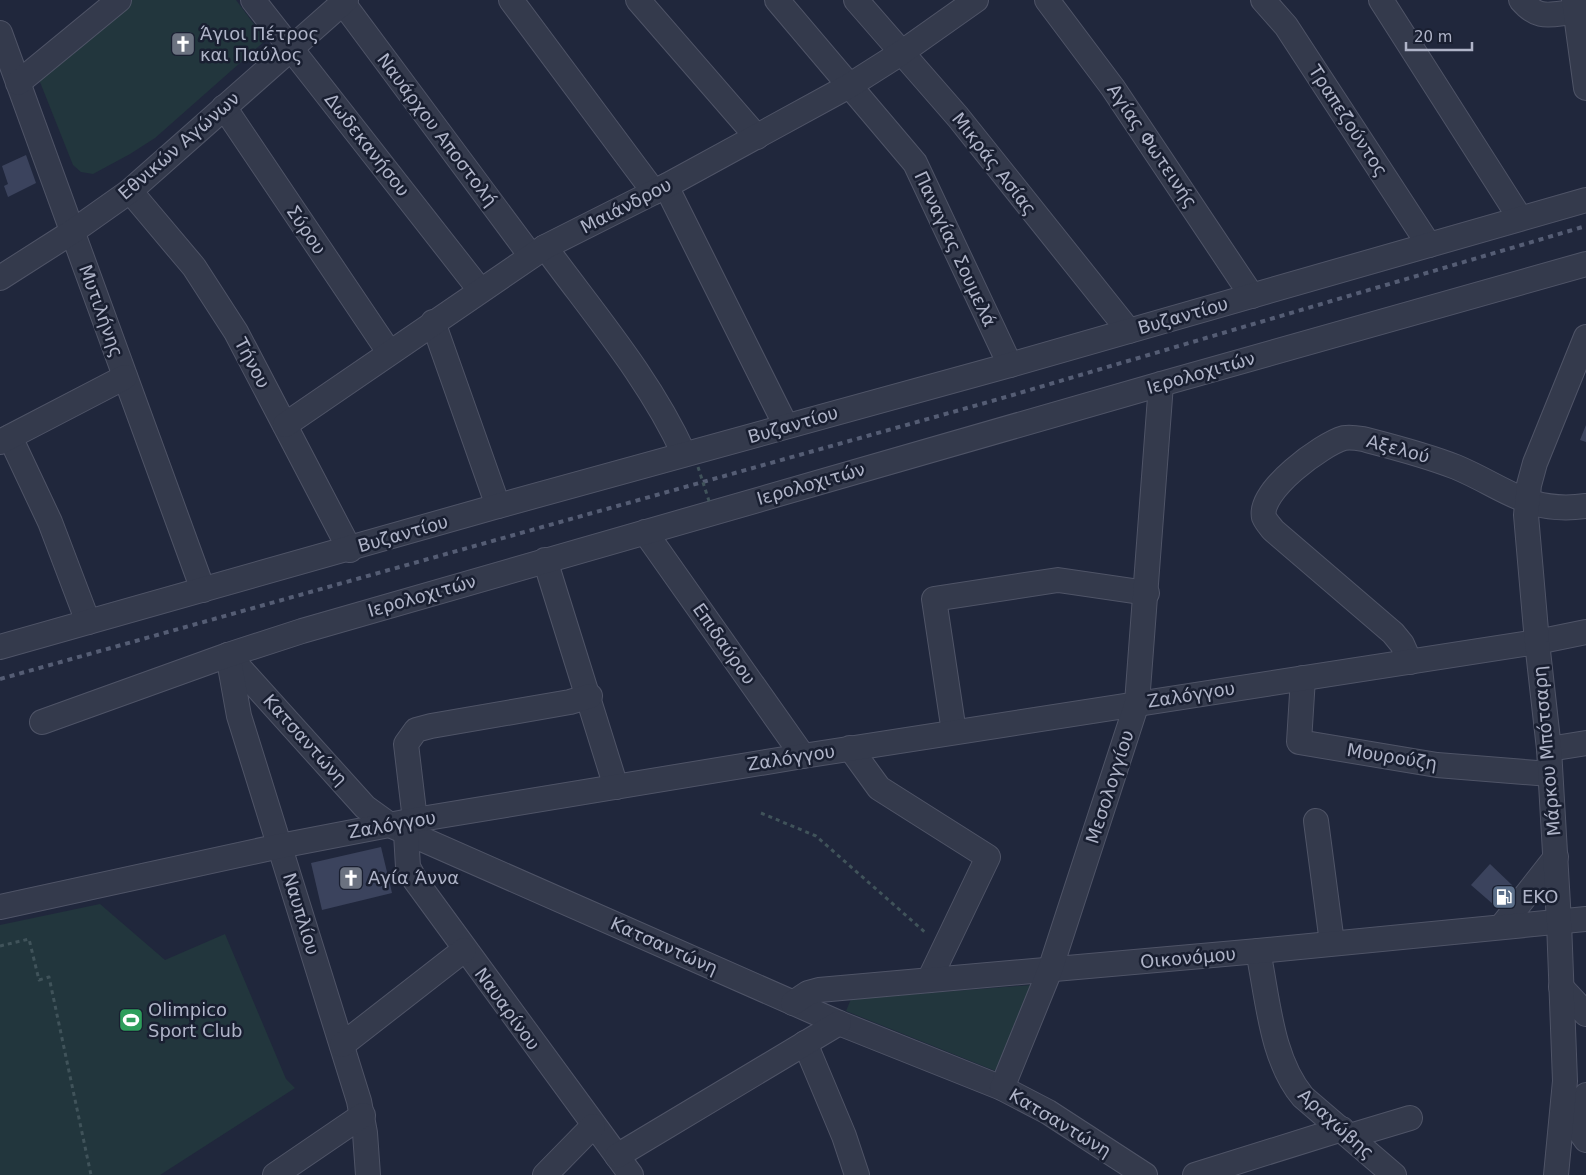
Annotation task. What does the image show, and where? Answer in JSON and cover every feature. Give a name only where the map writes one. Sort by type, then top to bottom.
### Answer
[{"type":"street","points":[[18,83],[119,0]]},
{"type":"street","name":"Δωδεκανήσου","points":[[254,0],[480,290]]},
{"type":"street","points":[[511,0],[660,189],[786,426]]},
{"type":"street","points":[[638,0],[757,137]]},
{"type":"street","name":"Παναγίας Σουμελά","points":[[777,0],[915,163],[1010,365]]},
{"type":"street","name":"Μικράς Ασίας","points":[[856,0],[958,117],[1129,331]]},
{"type":"street","name":"Μαιάνδρου","points":[[285,425],[389,352],[538,252],[660,189],[849,86],[901,53],[976,0]]},
{"type":"street","name":"Αγίας Φωτεινής","points":[[1047,0],[1113,88],[1252,296]]},
{"type":"street","name":"Τραπεζούντος","points":[[1263,0],[1286,26],[1429,245]]},
{"type":"street","points":[[1381,0],[1520,218]]},
{"type":"street","points":[[1521,0],[1530,11],[1537,15],[1575,6],[1585,78]]},
{"type":"street","name":"Εθνικών Αγώνων","points":[[0,278],[72,232],[130,191],[345,1]]},
{"type":"street","name":"Ναυάρχου Αποστολή","points":[[345,1],[538,252],[634,368],[669,422],[691,461]]},
{"type":"street","name":"Μυτιλήνης","points":[[0,33],[203,590]]},
{"type":"street","name":"Σύρου","points":[[224,107],[389,352]]},
{"type":"street","name":"Τήνου","points":[[130,191],[194,266],[236,332],[350,550]]},
{"type":"street","name":"Βυζαντίου","points":[[0,647],[350,550],[498,506],[691,461],[786,426],[1010,365],[1586,200]]},
{"type":"street","name":"Ιερολοχιτών","points":[[42,722],[228,654],[302,631],[1586,264]]},
{"type":"street","points":[[433,322],[498,506]]},
{"type":"street","name":"Μάρκου Μπότσαρη","points":[[1556,1175],[1565,1081],[1559,922],[1549,749],[1536,642],[1527,535],[1527,503],[1535,463],[1586,337]]},
{"type":"street","points":[[88,622],[50,522],[5,439],[125,377]]},
{"type":"street","name":"Μεσολογγίου","points":[[1002,1088],[1050,970],[1137,703],[1147,593],[1161,384]]},
{"type":"street","name":"Αξελού","points":[[1410,662],[1393,633],[1268,525],[1264,517],[1265,509],[1274,490],[1315,452],[1332,443],[1351,438],[1371,441],[1453,466],[1527,503],[1547,508],[1586,506]]},
{"type":"street","name":"Επιδαύρου","points":[[645,532],[803,756]]},
{"type":"street","points":[[546,560],[590,696],[616,787]]},
{"type":"street","points":[[954,732],[934,599],[1058,580],[1147,593]]},
{"type":"street","name":"Ζαλόγγου","points":[[0,907],[280,846],[403,826],[616,787],[850,748],[1536,642],[1586,632]]},
{"type":"street","name":"Κατσαντώνη","points":[[228,654],[365,807],[793,1003],[1002,1088],[1048,1112],[1144,1175]]},
{"type":"street","name":"Ναυπλίου","points":[[228,654],[240,716],[363,1115],[368,1175]]},
{"type":"street","name":"Μουρούζη","points":[[1303,678],[1299,742],[1437,765],[1550,774]]},
{"type":"street","name":"Ναυαρίνου","points":[[590,696],[570,702],[416,730],[407,740],[403,826],[408,867],[464,950],[631,1175]]},
{"type":"street","points":[[1549,749],[1586,743]]},
{"type":"street","points":[[850,748],[879,788],[988,857],[929,980]]},
{"type":"street","points":[[1316,821],[1332,943]]},
{"type":"street","points":[[1501,927],[1556,857]]},
{"type":"street","name":"Οικονόμου","points":[[793,1003],[808,993],[819,990],[1258,952],[1332,943],[1586,919]]},
{"type":"street","points":[[342,1045],[464,950]]},
{"type":"street","name":"Αραχώβης","points":[[1258,952],[1275,1036],[1292,1084],[1303,1097],[1394,1175]]},
{"type":"street","points":[[1561,987],[1586,1014]]},
{"type":"street","points":[[617,1156],[839,1023]]},
{"type":"street","points":[[804,1043],[844,1136],[857,1175]]},
{"type":"street","points":[[1586,1095],[1582,1133],[1586,1140]]},
{"type":"street","points":[[275,1175],[363,1115]]},
{"type":"street","points":[[1196,1175],[1346,1133],[1410,1118]]},
{"type":"street","points":[[545,1175],[593,1126]]},
{"type":"path","points":[[691,461],[710,504]]},
{"type":"path","points":[[761,813],[816,836],[944,950]]},
{"type":"path","points":[[0,946],[30,939],[38,980],[49,977],[91,1175]]},
{"type":"shaded area","points":[[130,0],[236,0],[266,40],[155,138],[93,174],[81,172],[73,165],[38,77]]},
{"type":"shaded area","name":"Olimpico Sport Club","points":[[100,904],[165,960],[225,934],[286,1079],[295,1088],[160,1175],[0,1175],[0,925]]},
{"type":"shaded area","points":[[1032,985],[998,1072],[846,1011],[851,999]]},
{"type":"building","points":[[26,155],[36,183],[8,197],[4,186],[8,184],[2,166]]},
{"type":"building","points":[[1586,425],[1586,442],[1580,440]]},
{"type":"building","name":"Αγία Άννα","points":[[381,847],[392,893],[322,910],[311,863]]},
{"type":"building","points":[[1490,864],[1512,885],[1494,905],[1471,885]]},
{"type":"railway","points":[[0,679],[999,399],[1586,226]]},
{"type":"place","name":"Άγιοι Πέτρος και Παύλος","points":[[183,44]]},
{"type":"place","name":"Αγία Άννα","points":[[351,878]]},
{"type":"place","name":"EKO","points":[[1504,897]]},
{"type":"place","name":"Olimpico Sport Club","points":[[131,1020]]}]
